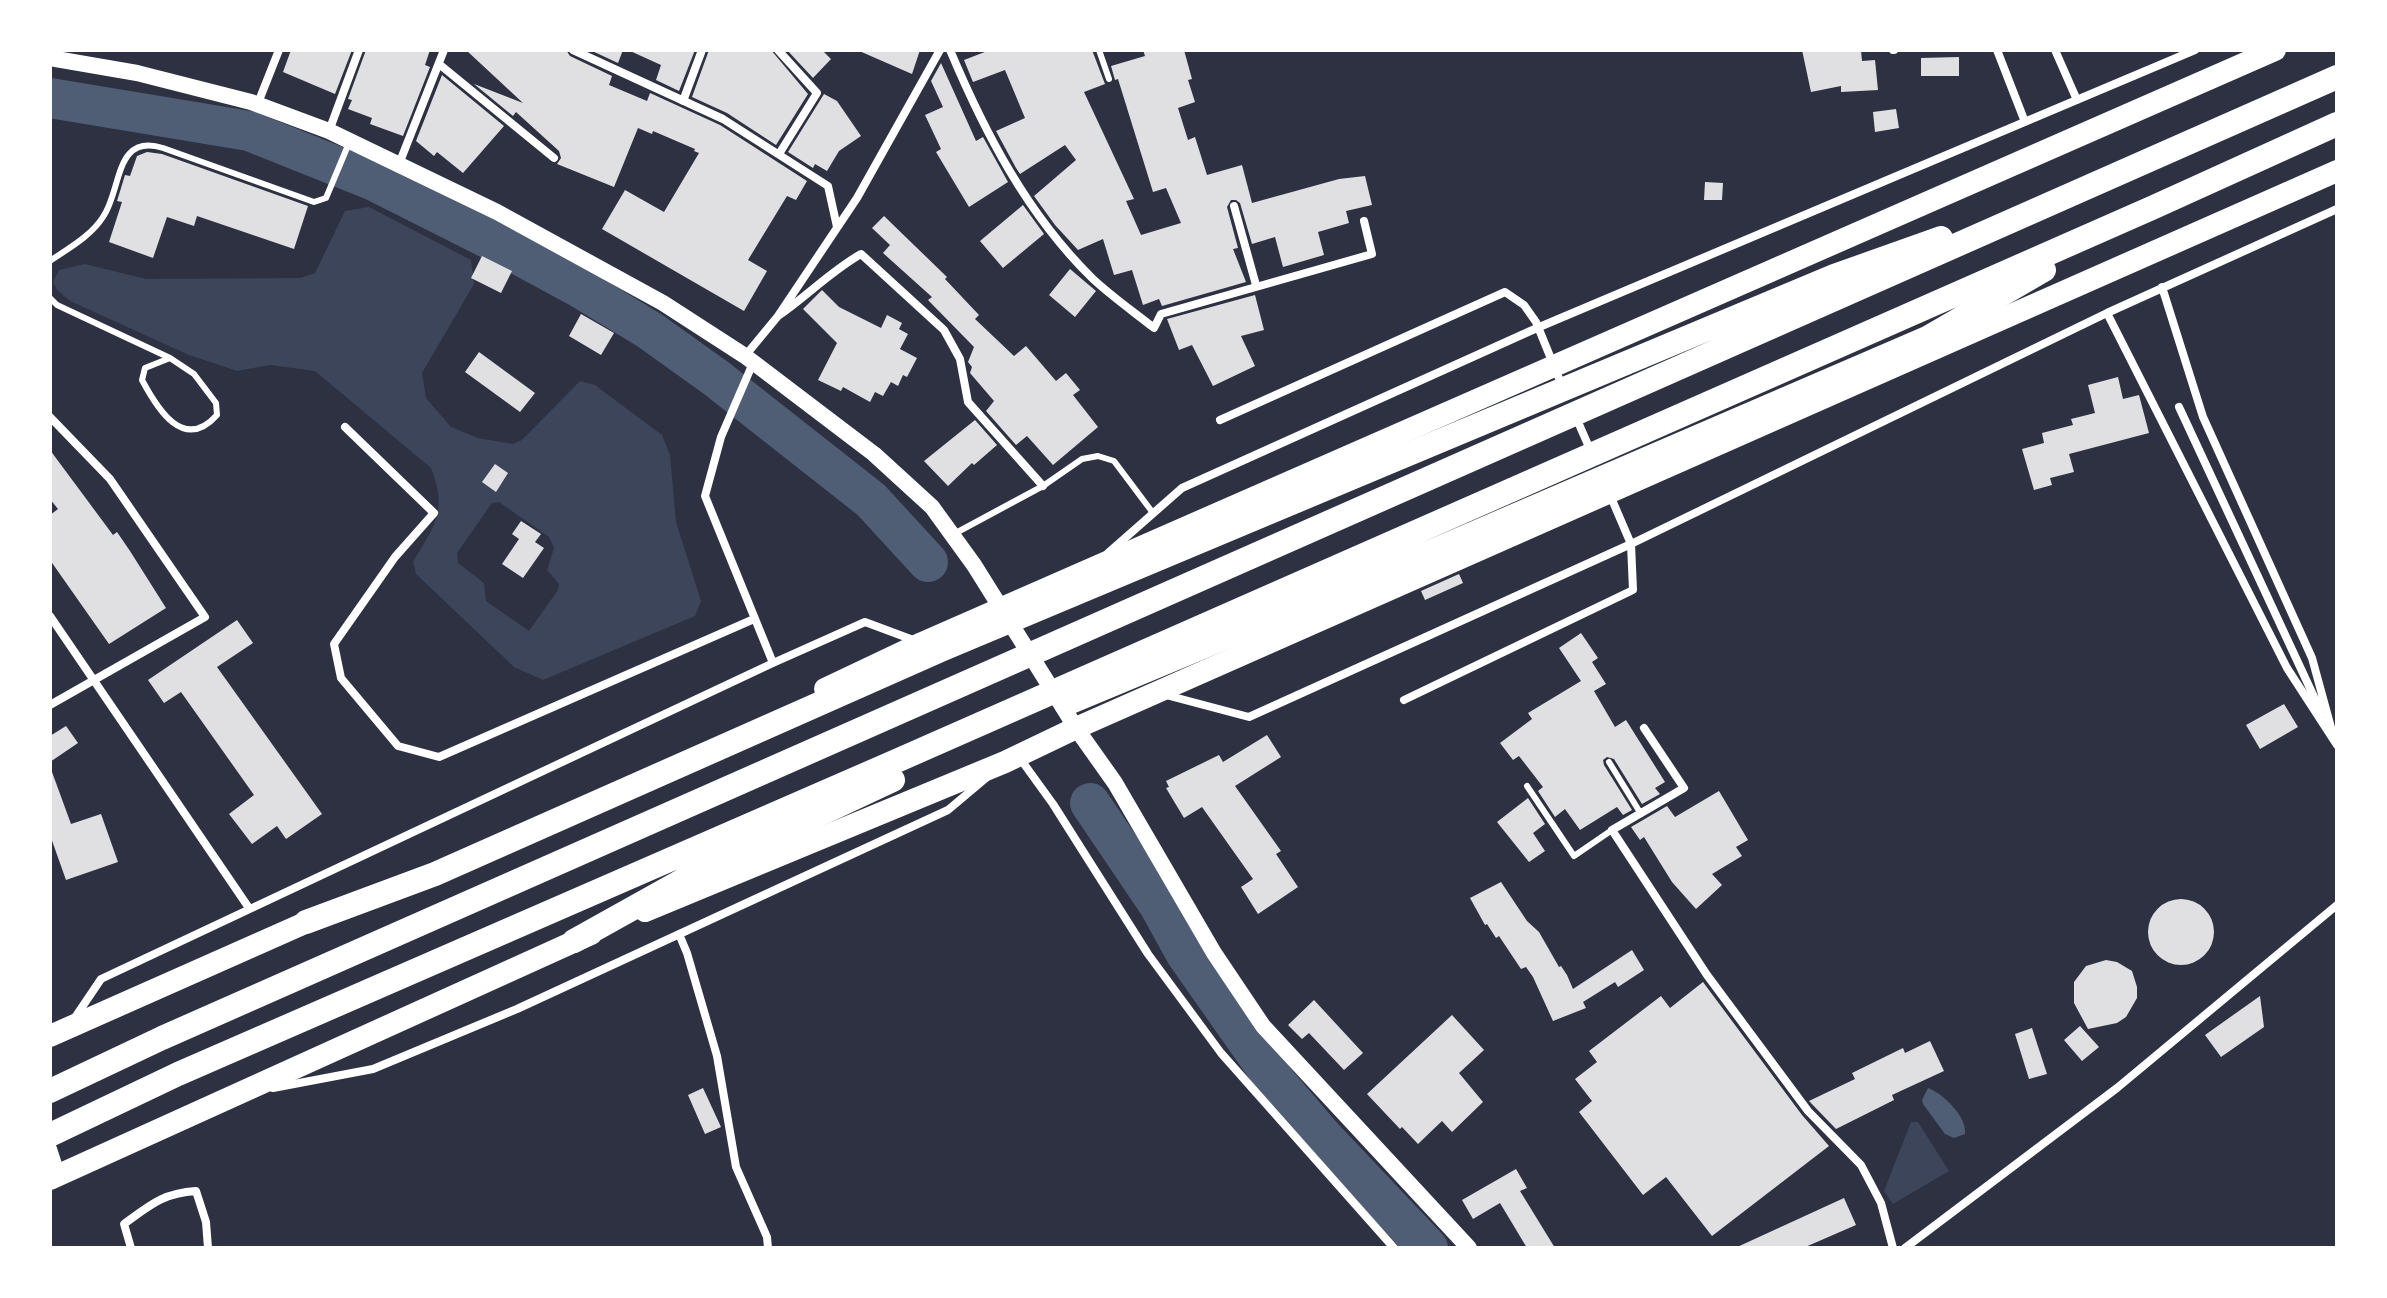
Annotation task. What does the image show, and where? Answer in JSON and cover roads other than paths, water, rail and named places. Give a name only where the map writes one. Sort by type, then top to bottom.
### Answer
[{"type":"highway","points":[[58,1033],[922,643],[2275,50]]},
{"type":"highway","points":[[50,1091],[176,1032],[2337,77]]},
{"type":"highway","points":[[50,1135],[193,1067],[894,762],[2337,124]]},
{"type":"highway","points":[[306,922],[435,874],[943,649],[1834,276],[2132,169]]},
{"type":"highway","points":[[54,1176],[242,1094],[574,941],[1012,759],[2337,171]]},
{"type":"highway","points":[[574,941],[703,869],[989,736],[1399,566],[1927,338],[2154,207]]},
{"type":"main road","points":[[50,58],[137,73],[258,103],[329,131],[348,146],[399,164],[585,258],[663,303],[749,360],[874,454],[932,507],[974,565],[1076,728],[1115,783],[1214,953],[1263,1026],[1469,1248]]},
{"type":"street","points":[[258,103],[279,50]]},
{"type":"street","points":[[329,131],[359,50]]},
{"type":"street","points":[[399,164],[444,50]]},
{"type":"street","points":[[573,50],[723,119],[828,186],[837,227]]},
{"type":"street","points":[[683,101],[702,50]]},
{"type":"street","points":[[778,50],[817,93],[779,154]]},
{"type":"street","points":[[773,663],[705,496],[721,437],[749,360],[857,198],[940,50]]},
{"type":"street","points":[[950,50],[986,130],[1020,192],[1093,278],[1154,328],[1161,314],[1372,254],[1364,221]]},
{"type":"street","points":[[1997,50],[2025,122]]},
{"type":"street","points":[[2055,50],[2077,100]]},
{"type":"street","points":[[1084,574],[1182,488],[1537,328],[2195,50]]},
{"type":"street","points":[[439,64],[554,158]]},
{"type":"street","points":[[1234,206],[1256,285]]},
{"type":"street","points":[[1160,693],[1249,717],[1631,544],[2107,313],[2337,209]]},
{"type":"street","points":[[778,316],[808,296],[838,267],[861,254],[944,330],[960,359],[968,402],[1043,486]]},
{"type":"street","points":[[2162,287],[2203,417],[2312,658],[2336,742]]},
{"type":"street","points":[[1220,420],[1505,292],[1524,305],[1537,328],[1593,458]]},
{"type":"street","points":[[2107,313],[2287,668],[2336,742]]},
{"type":"street","points":[[2179,407],[2336,742]]},
{"type":"street","points":[[50,417],[110,479],[205,617],[50,705]]},
{"type":"street","points":[[345,427],[434,513],[395,557],[334,644],[341,678],[398,746],[439,757],[754,619]]},
{"type":"street","points":[[1404,700],[1633,590],[1631,544],[1600,472]]},
{"type":"street","points":[[50,616],[249,908]]},
{"type":"street","points":[[58,1033],[101,979],[773,663],[865,622],[922,643]]},
{"type":"street","points":[[1644,728],[1684,788],[1612,830],[1707,975],[1808,1111],[1861,1165],[1881,1203],[1893,1248]]},
{"type":"street","points":[[242,1094],[373,1069],[517,1009],[948,810],[1012,759],[1053,804],[1148,954],[1221,1053],[1394,1248]]},
{"type":"street","points":[[1905,1248],[2117,1088],[2337,905]]},
{"type":"street","points":[[679,934],[717,1056],[736,1167],[767,1237],[768,1248]]},
{"type":"street","points":[[50,1149],[54,1176]]},
{"type":"street","points":[[131,1248],[124,1224],[155,1201],[173,1193],[196,1191],[206,1222],[208,1248]]},
{"type":"lane","points":[[1099,50],[1109,79]]},
{"type":"lane","points":[[50,261],[102,221],[118,173],[135,148],[143,144],[163,148],[314,202],[326,198],[348,146]]},
{"type":"lane","points":[[50,298],[57,305],[170,358],[194,374],[216,403],[217,415],[210,423],[187,431],[175,426],[150,396],[142,380],[145,368],[170,358]]},
{"type":"lane","points":[[952,535],[1043,486],[1082,459],[1098,456],[1114,461],[1153,513]]},
{"type":"lane","points":[[1609,762],[1641,814]]},
{"type":"lane","points":[[1527,786],[1574,856],[1612,830]]},
{"type":"waterway","points":[[50,98],[249,131],[374,181],[493,241],[649,330],[716,378],[871,500],[928,562]]},
{"type":"waterway","points":[[1090,803],[1159,905],[1186,954],[1276,1082],[1322,1136],[1428,1248]]}]
